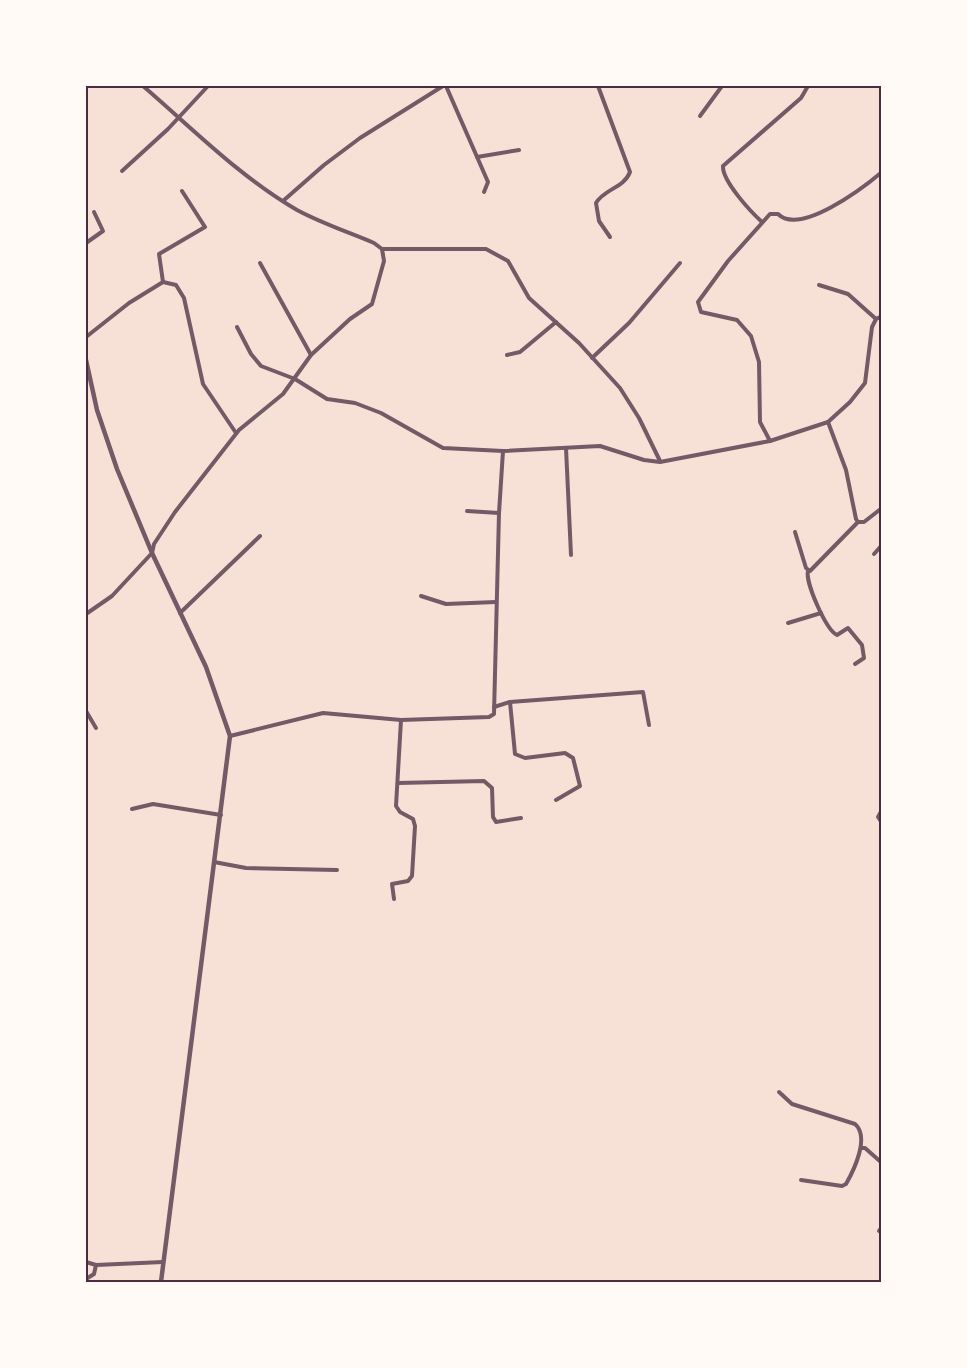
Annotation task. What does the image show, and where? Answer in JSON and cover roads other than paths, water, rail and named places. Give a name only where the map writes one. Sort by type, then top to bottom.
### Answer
[{"type":"street","points":[[86,614],[112,596],[152,553],[171,519],[236,433],[283,394],[295,379],[298,370],[311,355],[374,301],[384,263],[381,249],[374,243],[301,212],[283,201],[228,160],[143,86]]},
{"type":"street","points":[[122,171],[208,86]]},
{"type":"street","points":[[283,201],[353,143],[445,86],[488,184],[484,192]]},
{"type":"street","points":[[598,86],[630,172],[622,183],[601,196],[596,202],[600,224],[610,237]]},
{"type":"street","points":[[700,116],[722,86]]},
{"type":"street","points":[[762,222],[731,185],[723,173],[723,166],[801,98],[808,86]]},
{"type":"street","points":[[477,157],[519,150]]},
{"type":"street","points":[[770,441],[760,422],[759,362],[751,336],[737,320],[701,312],[698,305],[703,293],[762,222],[773,213],[791,222],[804,219],[848,198],[882,172]]},
{"type":"street","points":[[163,282],[159,254],[205,227],[182,191]]},
{"type":"street","points":[[86,243],[103,231],[94,212]]},
{"type":"street","points":[[381,249],[461,247],[494,252],[508,261],[529,298],[613,379],[634,408],[660,462]]},
{"type":"street","points":[[260,263],[311,355]]},
{"type":"street","points":[[592,358],[629,323],[680,263]]},
{"type":"street","points":[[86,337],[129,303],[163,282],[176,285],[182,292],[203,384],[236,433]]},
{"type":"street","points":[[819,285],[848,294],[876,319]]},
{"type":"street","points":[[237,327],[256,361],[295,379],[327,399],[355,403],[381,413],[443,448],[464,452],[503,452],[600,446],[644,460],[660,462],[770,441],[828,422],[850,402],[865,383],[872,327],[876,319],[882,316]]},
{"type":"street","points":[[507,355],[520,352],[555,322]]},
{"type":"street","points":[[86,360],[106,437],[152,553],[206,667],[230,736],[161,1282]]},
{"type":"street","points":[[828,422],[846,470],[858,522]]},
{"type":"street","points":[[566,448],[571,555]]},
{"type":"street","points":[[230,736],[323,713],[401,720],[489,717],[495,712],[496,602],[503,452]]},
{"type":"street","points":[[808,571],[858,522],[867,520],[882,508]]},
{"type":"street","points":[[467,511],[499,513]]},
{"type":"street","points":[[795,532],[808,571],[808,582],[821,613],[835,635],[848,627],[856,635],[865,656],[855,664]]},
{"type":"street","points":[[180,613],[260,536]]},
{"type":"street","points":[[874,554],[882,545]]},
{"type":"street","points":[[422,596],[447,604],[496,602]]},
{"type":"street","points":[[788,622],[821,613]]},
{"type":"street","points":[[494,707],[510,702],[644,692],[649,725]]},
{"type":"street","points":[[510,702],[515,754],[525,758],[565,753],[573,758],[580,786],[556,800]]},
{"type":"street","points":[[86,711],[96,728]]},
{"type":"street","points":[[394,898],[392,884],[408,881],[412,876],[415,826],[413,819],[397,809],[401,720]]},
{"type":"street","points":[[399,783],[484,781],[492,788],[493,817],[496,822],[521,818]]},
{"type":"street","points":[[132,809],[153,804],[221,816]]},
{"type":"street","points":[[882,810],[878,814],[882,823]]},
{"type":"street","points":[[214,862],[246,868],[337,870]]},
{"type":"street","points":[[779,1092],[792,1104],[858,1126],[861,1148],[846,1184],[842,1186],[801,1180]]},
{"type":"street","points":[[861,1148],[865,1148],[882,1163]]},
{"type":"street","points":[[86,1262],[96,1265],[163,1262]]},
{"type":"street","points":[[86,1279],[92,1276],[96,1265]]}]
